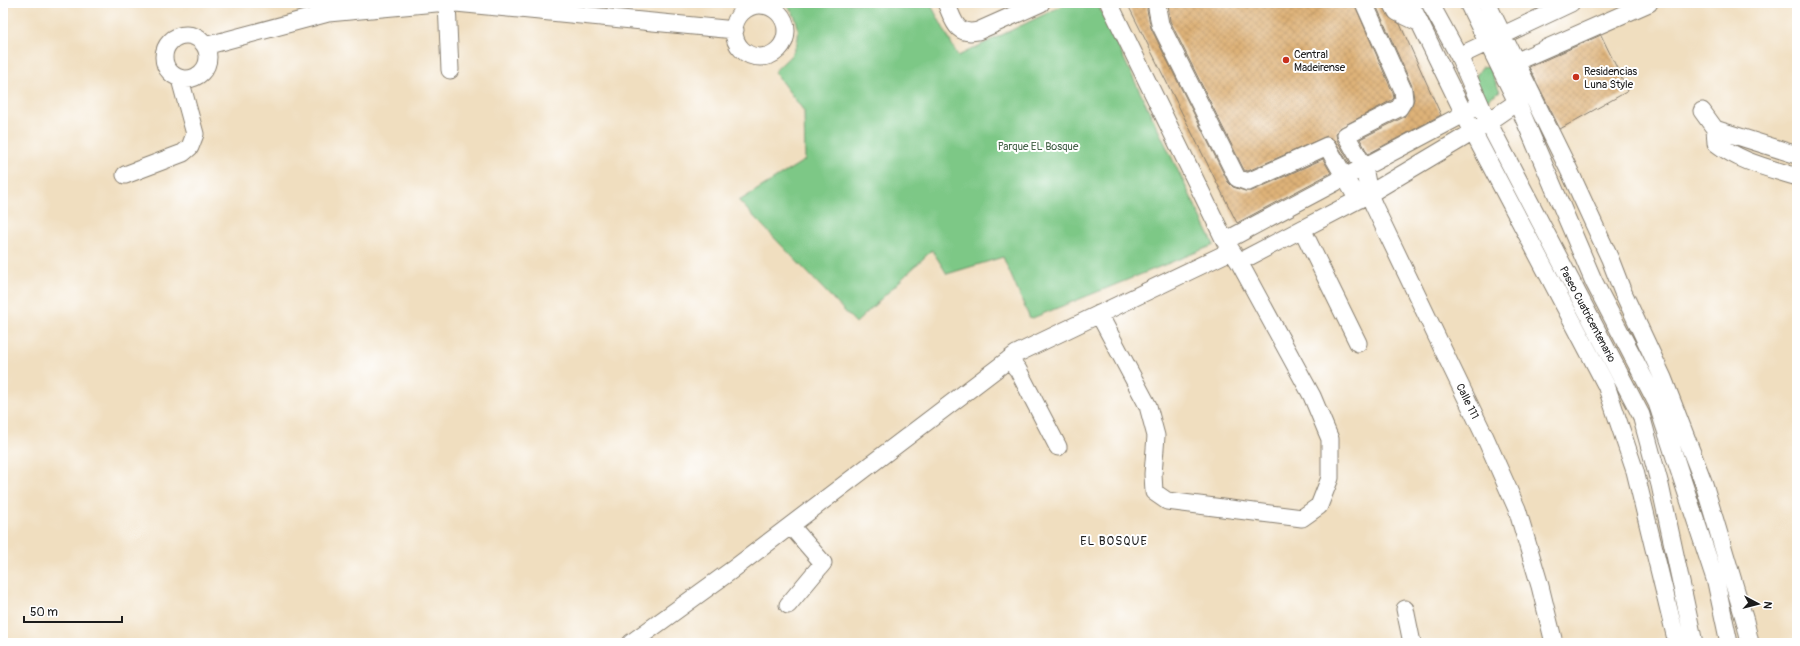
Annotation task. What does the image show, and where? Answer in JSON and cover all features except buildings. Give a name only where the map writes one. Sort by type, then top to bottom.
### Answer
[{"type":"street","points":[[205,46],[328,13],[436,3]]},
{"type":"street","points":[[447,3],[450,70]]},
{"type":"street","points":[[456,3],[735,30]]},
{"type":"street","points":[[946,3],[958,29],[967,34],[978,31],[1041,3]]},
{"type":"street","points":[[1099,314],[1148,406],[1156,436],[1153,474],[1154,492],[1167,501],[1302,518],[1319,506],[1330,478],[1330,439],[1312,396],[1232,251],[1108,3]]},
{"type":"street","points":[[1158,3],[1157,8],[1160,24],[1237,178],[1248,182],[1327,146],[1399,108],[1404,100],[1403,90],[1364,3]]},
{"type":"street","points":[[1392,3],[1397,12],[1420,23]]},
{"type":"street","name":"Paseo Cuatricentenario","points":[[1410,3],[1473,132],[1606,385],[1636,471],[1677,643]]},
{"type":"street","name":"Paseo Cuatricentenario","points":[[1430,3],[1459,56],[1488,122],[1641,415],[1660,485],[1694,643]]},
{"type":"street","name":"Paseo Cuatricentenario","points":[[1468,3],[1516,62],[1569,170],[1663,378],[1704,484],[1745,621],[1750,643]]},
{"type":"street","points":[[1487,3],[1495,38]]},
{"type":"street","points":[[1459,56],[1571,3]]},
{"type":"street","points":[[1501,69],[1649,3]]},
{"type":"street","points":[[187,35],[200,40],[205,46],[208,60],[201,74],[188,80],[180,79],[174,76],[165,65],[164,50],[173,39],[187,35]]},
{"type":"street","name":"Paseo Cuatricentenario","points":[[1495,38],[1501,69],[1517,102],[1594,282],[1657,403],[1716,582],[1729,643]]},
{"type":"street","points":[[125,175],[183,153],[190,147],[195,134],[180,79]]},
{"type":"street","points":[[1232,251],[1302,229],[1363,197],[1473,132],[1517,102]]},
{"type":"street","points":[[631,643],[791,526],[1016,354],[1232,251],[1344,178],[1480,104]]},
{"type":"street","points":[[1702,111],[1715,129],[1716,143],[1744,160],[1797,177]]},
{"type":"street","points":[[1715,129],[1797,156]]},
{"type":"street","name":"Calle 111","points":[[1346,135],[1364,167],[1363,197],[1485,437],[1517,509],[1540,586],[1554,643]]},
{"type":"street","points":[[1327,146],[1344,178],[1363,197]]},
{"type":"street","points":[[1302,229],[1358,343]]},
{"type":"street","points":[[1594,282],[1610,259]]},
{"type":"street","points":[[1009,359],[1018,370],[1058,447]]},
{"type":"street","points":[[788,605],[823,563],[791,526]]},
{"type":"street","points":[[1405,609],[1412,643]]},
{"type":"green space","name":"Parque EL Bosque","points":[[784,3],[930,3],[958,56],[1068,3],[1097,3],[1214,245],[1030,319],[1003,257],[947,274],[932,250],[856,323],[739,201],[805,160],[804,111],[774,72],[792,54],[798,41],[798,27],[796,20],[789,8]]},
{"type":"green space","points":[[1488,66],[1500,91],[1485,101],[1474,79],[1482,67]]},
{"type":"place","name":"Central Madeirense","points":[[1286,60]]},
{"type":"place","name":"Residencias Luna Style","points":[[1576,77]]},
{"type":"district","name":"EL BOSQUE","points":[[1114,541]]}]
